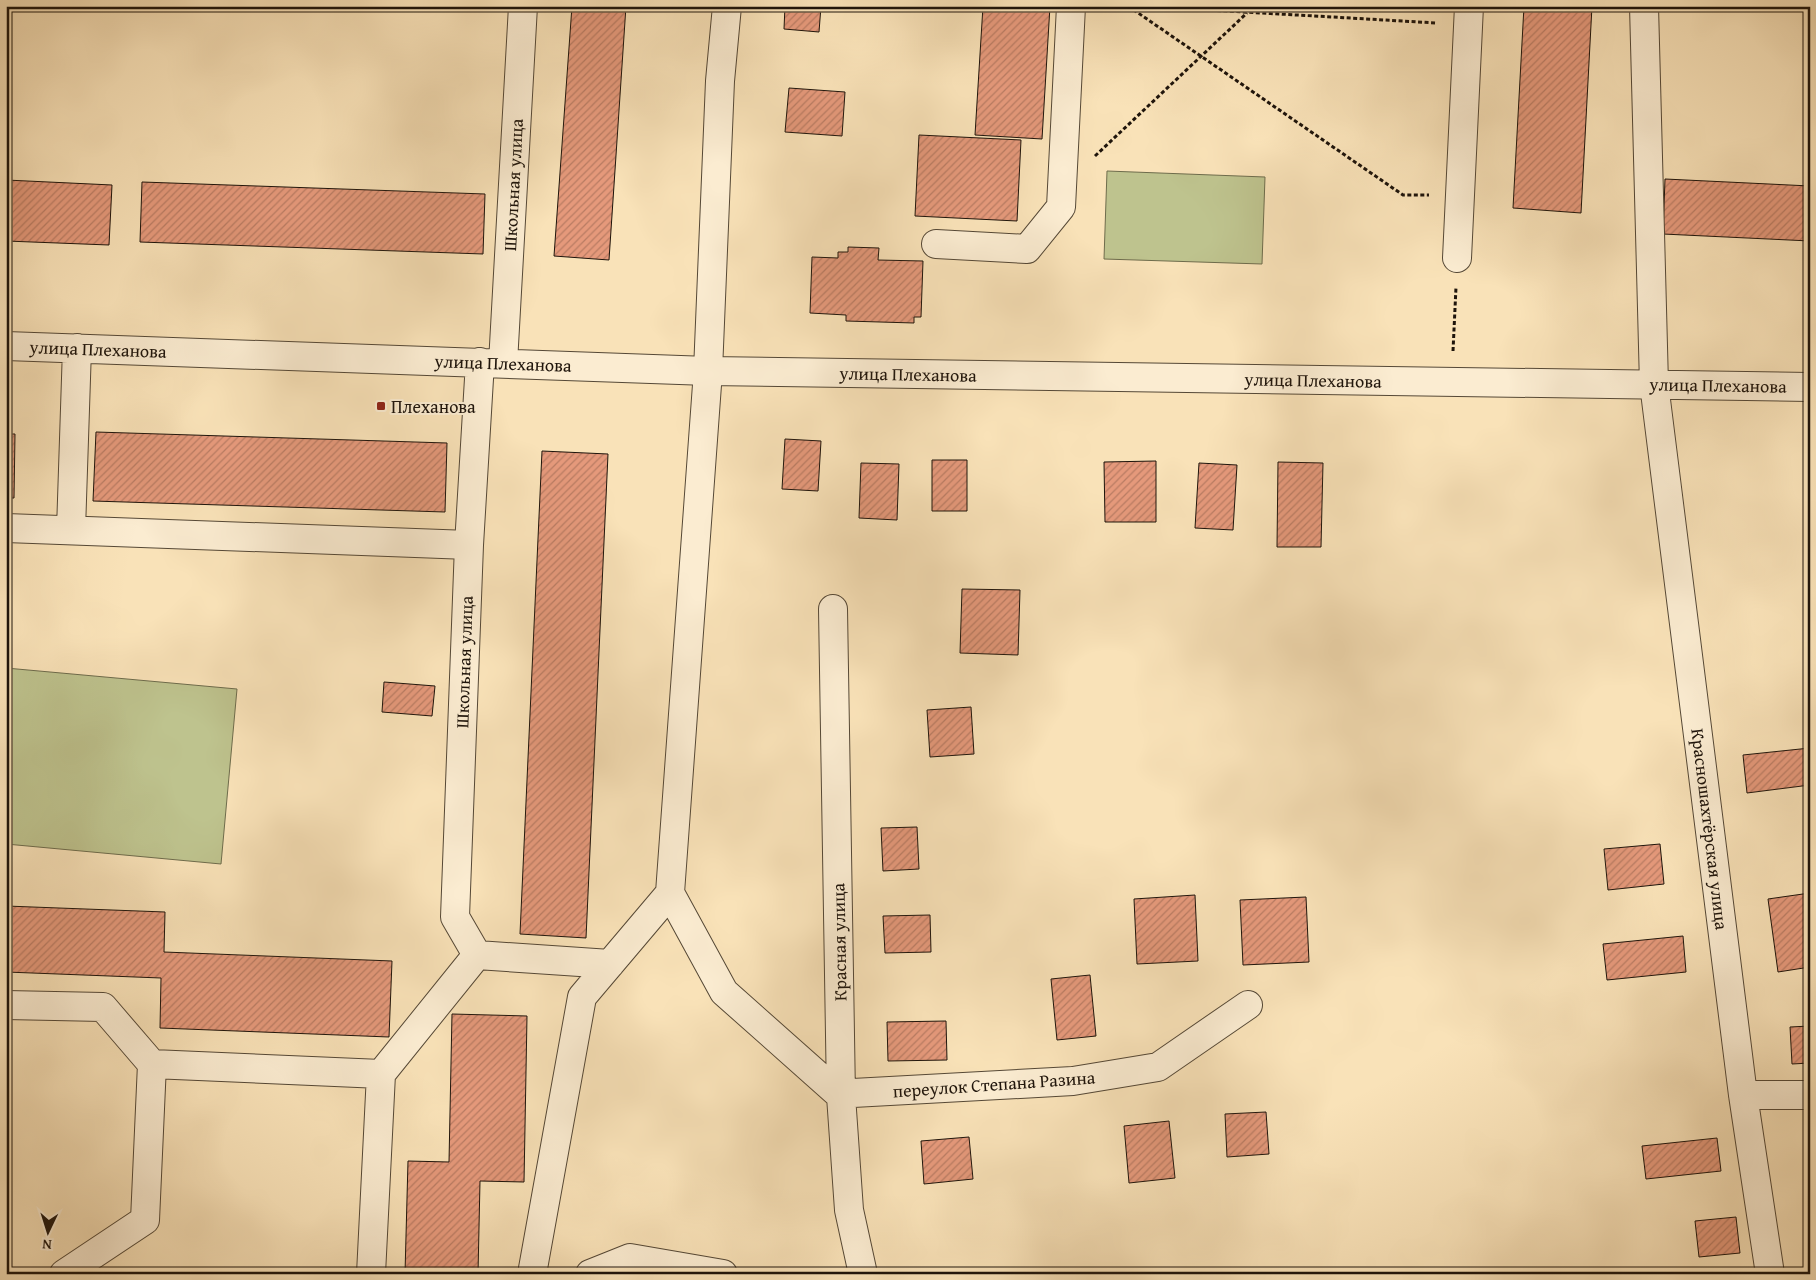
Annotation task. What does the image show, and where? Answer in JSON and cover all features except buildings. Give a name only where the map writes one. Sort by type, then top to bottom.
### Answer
[{"type":"street","name":"Школьная улица","points":[[477,955],[455,918],[469,545],[491,363],[523,6]]},
{"type":"street","points":[[726,6],[720,81],[708,371],[670,893],[724,992],[841,1096]]},
{"type":"street","points":[[936,244],[1028,249],[1061,207],[1071,6]]},
{"type":"street","name":"Красношахтёрская улица","points":[[1644,6],[1654,384],[1743,1095],[1770,1274]]},
{"type":"street","points":[[1457,258],[1468,15]]},
{"type":"street","name":"улица Плеханова","points":[[6,346],[708,371],[1810,387]]},
{"type":"street","points":[[71,530],[77,348]]},
{"type":"street","points":[[6,528],[469,545]]},
{"type":"street","name":"Красная улица","points":[[833,609],[841,1096],[849,1210],[863,1274]]},
{"type":"street","points":[[532,1274],[582,997],[670,893]]},
{"type":"street","points":[[371,1274],[381,1074],[477,955],[610,964]]},
{"type":"street","points":[[6,1005],[103,1007],[152,1064],[145,1220],[64,1274]]},
{"type":"street","name":"переулок Степана Разина","points":[[841,1096],[853,1093],[1073,1081],[1158,1067],[1248,1005]]},
{"type":"street","points":[[152,1064],[381,1074]]},
{"type":"street","points":[[1743,1095],[1810,1095]]},
{"type":"street","points":[[590,1274],[630,1258],[724,1274]]},
{"type":"path","points":[[1128,6],[1403,194],[1460,195]]},
{"type":"path","points":[[1139,6],[1248,12],[1468,15]]},
{"type":"path","points":[[1062,187],[1248,12]]},
{"type":"path","points":[[1452,356],[1457,258]]},
{"type":"green space","points":[[1107,171],[1265,177],[1262,264],[1104,259]]},
{"type":"green space","points":[[6,668],[237,689],[221,864],[6,844]]},
{"type":"place","name":"Плеханова","points":[[381,406]]}]
